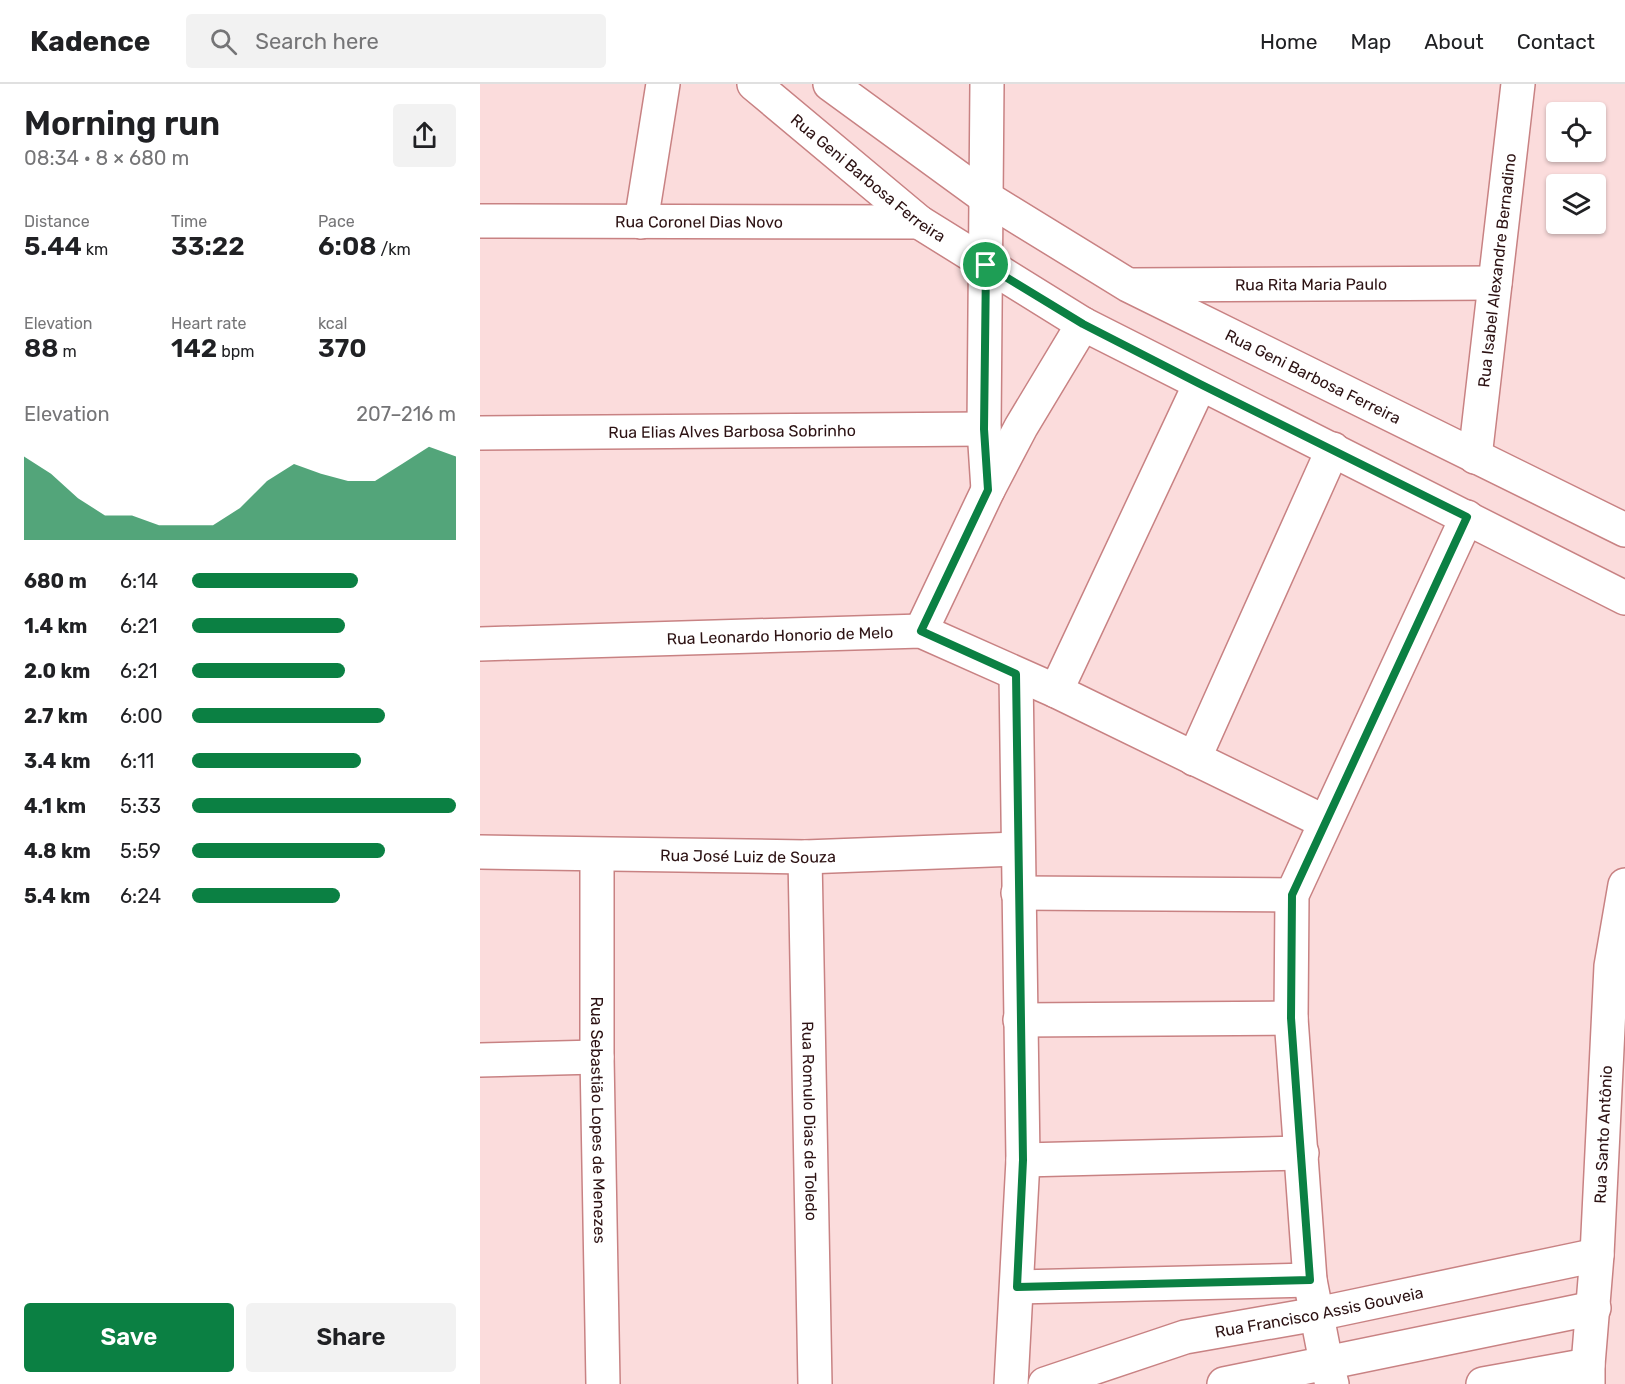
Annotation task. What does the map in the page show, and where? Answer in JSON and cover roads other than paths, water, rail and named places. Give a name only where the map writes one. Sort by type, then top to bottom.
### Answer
[{"type":"street","points":[[641,222],[663,84]]},
{"type":"street","name":"Rua Geni Barbosa Ferreira","points":[[754,84],[919,222],[1083,324],[1625,598]]},
{"type":"street","name":"Rua Geni Barbosa Ferreira","points":[[830,84],[985,197],[1128,285],[1625,530]]},
{"type":"street","points":[[987,84],[984,429],[988,490]]},
{"type":"street","name":"Rua Isabel Alexandre Bernadino","points":[[1475,457],[1518,84]]},
{"type":"street","name":"Rua Coronel Dias Novo","points":[[480,221],[919,222]]},
{"type":"street","name":"Rua Rita Maria Paulo","points":[[1128,285],[1495,283]]},
{"type":"street","points":[[921,631],[988,490],[1021,427],[1083,324]]},
{"type":"street","points":[[1056,691],[1200,384]]},
{"type":"street","name":"Rua Elias Alves Barbosa Sobrinho","points":[[480,434],[984,429]]},
{"type":"street","points":[[1194,759],[1333,449]]},
{"type":"street","points":[[1329,1373],[1310,1280],[1291,1018],[1292,895],[1467,517]]},
{"type":"street","name":"Rua Leonardo Honorio de Melo","points":[[480,644],[921,631],[1056,691],[1325,822]]},
{"type":"street","points":[[1011,1384],[1023,1160],[1016,674]]},
{"type":"street","name":"Rua José Luiz de Souza","points":[[480,852],[597,856],[805,857],[1017,849]]},
{"type":"street","name":"Rua Sebastião Lopes de Menezes","points":[[597,856],[597,1057],[603,1384]]},
{"type":"street","name":"Rua Romulo Dias de Toledo","points":[[805,857],[815,1384]]},
{"type":"street","name":"Rua Santo Antônio","points":[[1588,1374],[1597,1255],[1611,966],[1625,885]]},
{"type":"street","points":[[1018,893],[1292,895]]},
{"type":"street","points":[[1020,1020],[1291,1018]]},
{"type":"street","points":[[480,1060],[597,1057]]},
{"type":"street","points":[[1023,1160],[1302,1153]]},
{"type":"street","name":"Rua Francisco Assis Gouveia","points":[[1045,1384],[1185,1337],[1317,1314],[1597,1255]]},
{"type":"street","points":[[1017,1287],[1310,1280]]},
{"type":"street","points":[[1224,1384],[1329,1373],[1593,1308]]},
{"type":"street","points":[[1483,1384],[1588,1374]]}]
